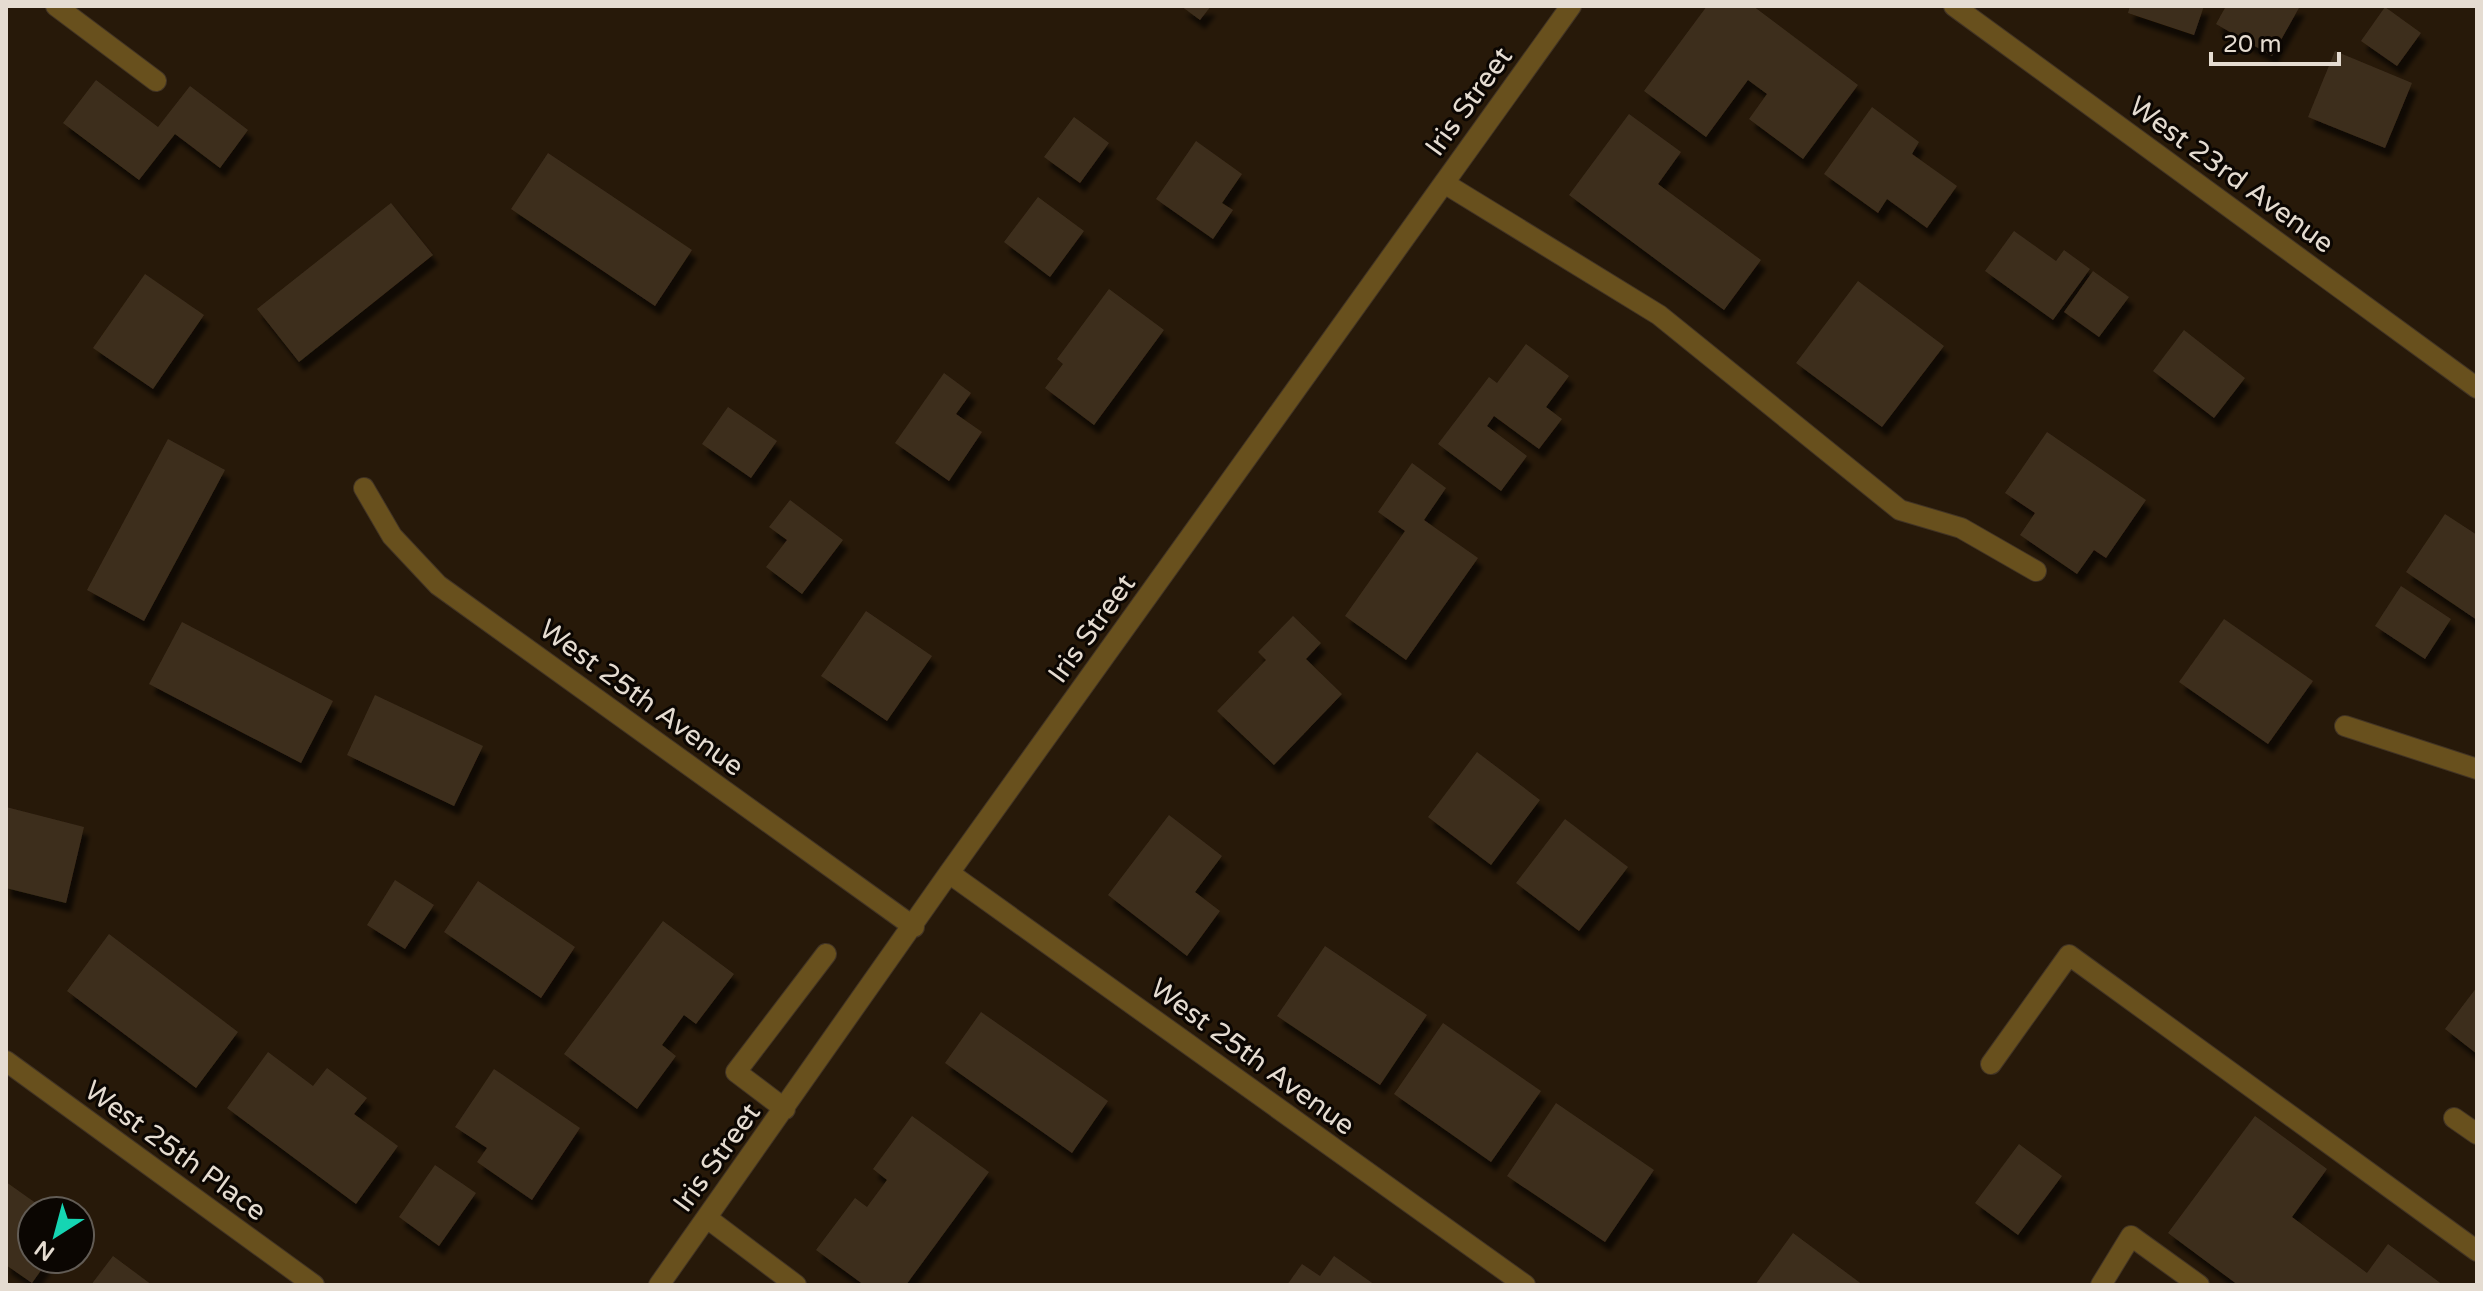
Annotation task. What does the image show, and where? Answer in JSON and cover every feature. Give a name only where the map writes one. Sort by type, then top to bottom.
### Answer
[{"type":"street","points":[[56,6],[156,81]]},
{"type":"street","name":"Iris Street","points":[[659,1285],[914,927],[949,873],[1571,6]]},
{"type":"street","name":"West 23rd Avenue","points":[[1954,6],[2477,388]]},
{"type":"street","points":[[1444,183],[1659,315],[1900,510],[1961,528],[2036,571]]},
{"type":"street","name":"West 25th Avenue","points":[[364,488],[392,536],[438,585],[914,927]]},
{"type":"street","points":[[2345,726],[2477,769]]},
{"type":"street","name":"West 25th Avenue","points":[[949,873],[1525,1285]]},
{"type":"street","points":[[785,1109],[736,1072],[826,954]]},
{"type":"street","points":[[1991,1064],[2069,955],[2477,1251]]},
{"type":"street","name":"West 25th Place","points":[[6,1061],[314,1285]]},
{"type":"street","points":[[2454,1118],[2477,1134]]},
{"type":"street","points":[[707,1218],[796,1285]]},
{"type":"street","points":[[2101,1285],[2131,1236],[2199,1285]]},
{"type":"building","points":[[1181,6],[1211,6],[1200,20]]},
{"type":"building","points":[[1707,6],[1753,6],[1858,85],[1803,159],[1749,119],[1767,94],[1748,80],[1706,137],[1644,91]]},
{"type":"building","points":[[2130,6],[2204,6],[2194,35],[2128,13]]},
{"type":"building","points":[[2226,6],[2300,6],[2272,56],[2216,24]]},
{"type":"building","points":[[2385,7],[2421,33],[2397,66],[2361,41]]},
{"type":"building","points":[[2335,51],[2412,83],[2385,148],[2308,117]]},
{"type":"building","points":[[96,80],[158,127],[190,86],[248,130],[220,168],[175,134],[139,180],[63,123]]},
{"type":"building","points":[[1872,107],[1919,142],[1912,154],[1957,186],[1927,228],[1887,199],[1878,213],[1824,174]]},
{"type":"building","points":[[1629,114],[1681,152],[1658,184],[1761,260],[1724,310],[1569,195]]},
{"type":"building","points":[[1074,117],[1109,143],[1080,183],[1044,157]]},
{"type":"building","points":[[1196,141],[1242,174],[1222,203],[1233,210],[1213,239],[1156,199]]},
{"type":"building","points":[[548,153],[692,250],[655,306],[511,209]]},
{"type":"building","points":[[1038,197],[1084,231],[1050,277],[1004,242]]},
{"type":"building","points":[[391,203],[433,255],[299,362],[257,309]]},
{"type":"building","points":[[2014,231],[2056,261],[2064,250],[2090,269],[2053,320],[1985,271]]},
{"type":"building","points":[[2093,271],[2129,297],[2099,337],[2064,312]]},
{"type":"building","points":[[145,274],[204,315],[153,389],[93,348]]},
{"type":"building","points":[[1858,281],[1944,346],[1882,427],[1796,363]]},
{"type":"building","points":[[1109,289],[1164,330],[1094,425],[1045,388],[1063,364],[1057,359]]},
{"type":"building","points":[[2184,330],[2245,378],[2214,418],[2153,371]]},
{"type":"building","points":[[1526,344],[1569,376],[1546,407],[1562,419],[1539,449],[1494,416],[1487,426],[1527,456],[1501,491],[1438,444],[1489,377],[1497,383]]},
{"type":"building","points":[[944,373],[971,393],[956,414],[982,432],[949,481],[895,443]]},
{"type":"building","points":[[728,407],[777,441],[751,478],[702,444]]},
{"type":"building","points":[[2047,432],[2146,500],[2106,558],[2094,550],[2077,574],[2020,535],[2035,513],[2005,493]]},
{"type":"building","points":[[168,439],[225,470],[144,621],[87,590]]},
{"type":"building","points":[[1412,463],[1446,488],[1424,520],[1478,558],[1406,660],[1345,616],[1405,531],[1378,512]]},
{"type":"building","points":[[790,500],[843,540],[802,594],[766,567],[787,540],[769,527]]},
{"type":"building","points":[[2445,514],[2477,535],[2477,620],[2406,572]]},
{"type":"building","points":[[2401,586],[2451,619],[2425,659],[2375,626]]},
{"type":"building","points":[[866,611],[932,656],[887,721],[821,676]]},
{"type":"building","points":[[1293,616],[1321,643],[1306,659],[1342,694],[1274,765],[1217,711],[1266,660],[1258,652]]},
{"type":"building","points":[[2224,619],[2313,681],[2268,744],[2179,682]]},
{"type":"building","points":[[182,622],[333,701],[301,763],[149,684]]},
{"type":"building","points":[[375,695],[483,746],[454,806],[347,755]]},
{"type":"building","points":[[1477,752],[1540,800],[1491,865],[1428,817]]},
{"type":"building","points":[[6,807],[84,827],[66,903],[6,888]]},
{"type":"building","points":[[1169,815],[1222,856],[1195,892],[1220,911],[1187,956],[1108,895]]},
{"type":"building","points":[[1565,819],[1628,867],[1579,931],[1516,883]]},
{"type":"building","points":[[395,880],[434,905],[405,949],[367,925]]},
{"type":"building","points":[[478,881],[575,947],[541,998],[444,932]]},
{"type":"building","points":[[663,921],[734,974],[696,1024],[684,1015],[662,1045],[676,1056],[637,1109],[564,1054]]},
{"type":"building","points":[[109,934],[238,1032],[196,1088],[67,991]]},
{"type":"building","points":[[1325,946],[1427,1015],[1380,1085],[1277,1016]]},
{"type":"building","points":[[2477,987],[2477,1054],[2445,1029]]},
{"type":"building","points":[[981,1012],[1108,1101],[1072,1153],[945,1063]]},
{"type":"building","points":[[1443,1023],[1541,1091],[1491,1162],[1394,1094]]},
{"type":"building","points":[[268,1052],[313,1086],[327,1068],[367,1098],[354,1114],[398,1146],[356,1204],[227,1108]]},
{"type":"building","points":[[494,1069],[580,1128],[532,1200],[477,1162],[487,1148],[455,1127]]},
{"type":"building","points":[[1556,1103],[1654,1170],[1605,1242],[1507,1176]]},
{"type":"building","points":[[912,1116],[989,1172],[906,1285],[864,1285],[816,1250],[855,1198],[867,1207],[887,1180],[873,1169]]},
{"type":"building","points":[[2255,1116],[2327,1169],[2292,1217],[2367,1273],[2388,1244],[2443,1285],[2238,1285],[2168,1233]]},
{"type":"building","points":[[2019,1144],[2062,1176],[2018,1235],[1975,1203]]},
{"type":"building","points":[[435,1165],[476,1193],[439,1246],[399,1217]]},
{"type":"building","points":[[6,1182],[24,1195],[16,1195],[16,1272],[6,1265]]},
{"type":"building","points":[[1793,1233],[1863,1285],[1755,1285]]},
{"type":"building","points":[[113,1256],[152,1285],[91,1285]]},
{"type":"building","points":[[1334,1256],[1375,1285],[1287,1285],[1302,1264],[1320,1276]]},
{"type":"building","points":[[20,1275],[38,1275],[32,1283]]}]
